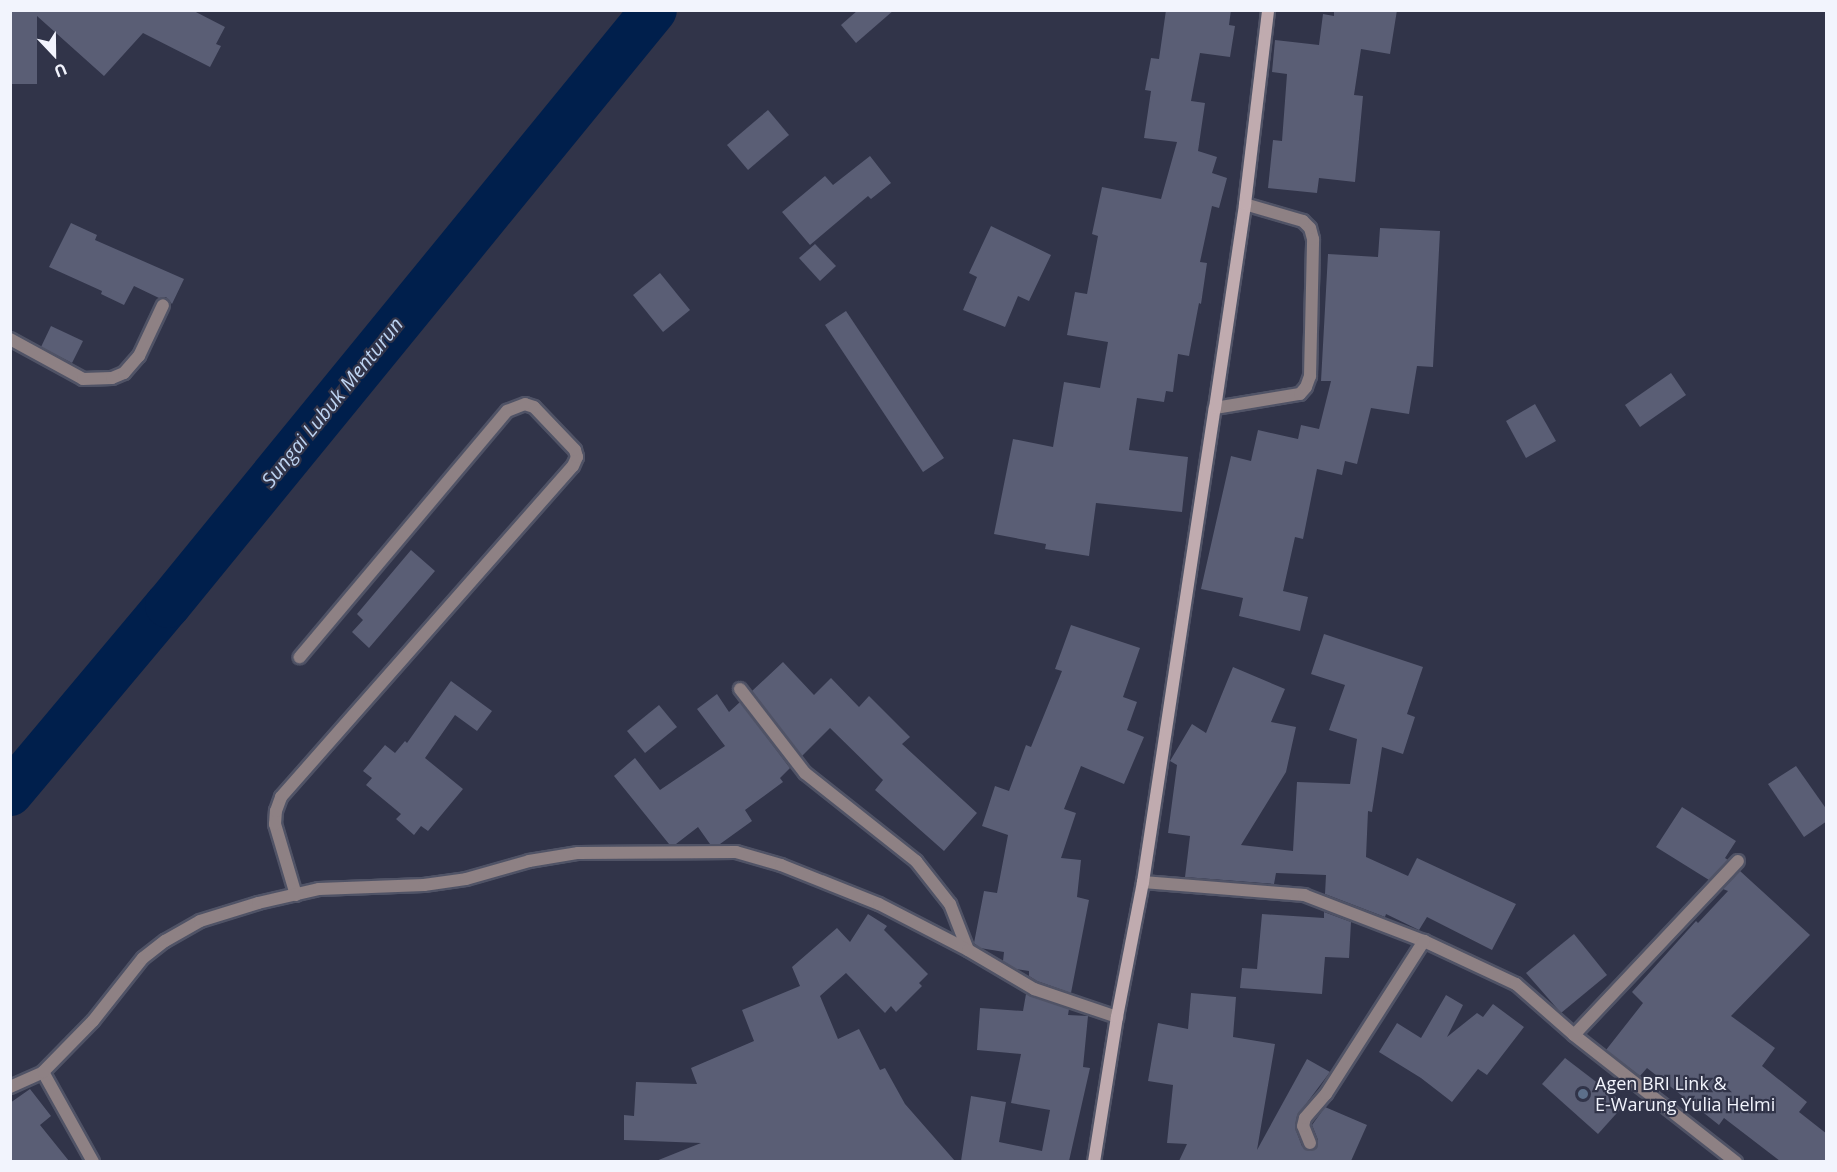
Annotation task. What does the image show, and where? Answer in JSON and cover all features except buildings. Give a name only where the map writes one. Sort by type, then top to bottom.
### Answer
[{"type":"street","points":[[1094,1161],[1117,1017],[1143,882],[1215,408],[1245,204],[1268,10]]},
{"type":"street","points":[[1215,408],[1300,394],[1306,387],[1310,376],[1313,239],[1310,228],[1303,221],[1245,204]]},
{"type":"street","points":[[10,339],[83,379],[112,378],[124,373],[139,356],[163,305]]},
{"type":"street","points":[[296,894],[275,824],[276,811],[281,797],[573,466],[577,457],[575,450],[534,407],[525,404],[507,411],[300,657]]},
{"type":"street","points":[[740,689],[805,773],[916,861],[950,904],[968,950]]},
{"type":"street","points":[[10,1087],[43,1072],[93,1021],[143,958],[165,941],[200,921],[319,889],[424,885],[466,879],[530,861],[578,853],[735,852],[781,865],[879,904],[968,950],[1034,988],[1117,1017]]},
{"type":"street","points":[[1574,1035],[1738,861]]},
{"type":"street","points":[[1143,882],[1304,895],[1424,941],[1516,984],[1574,1035],[1736,1161]]},
{"type":"street","points":[[1310,1143],[1303,1126],[1305,1118],[1326,1094],[1424,941]]},
{"type":"street","points":[[43,1072],[93,1161]]},
{"type":"waterway","name":"Sungai Lubuk Menturun","points":[[10,793],[168,605],[654,10]]},
{"type":"place","name":"Agen BRI Link & E-Warung Yulia Helmi","points":[[1583,1094]]}]
